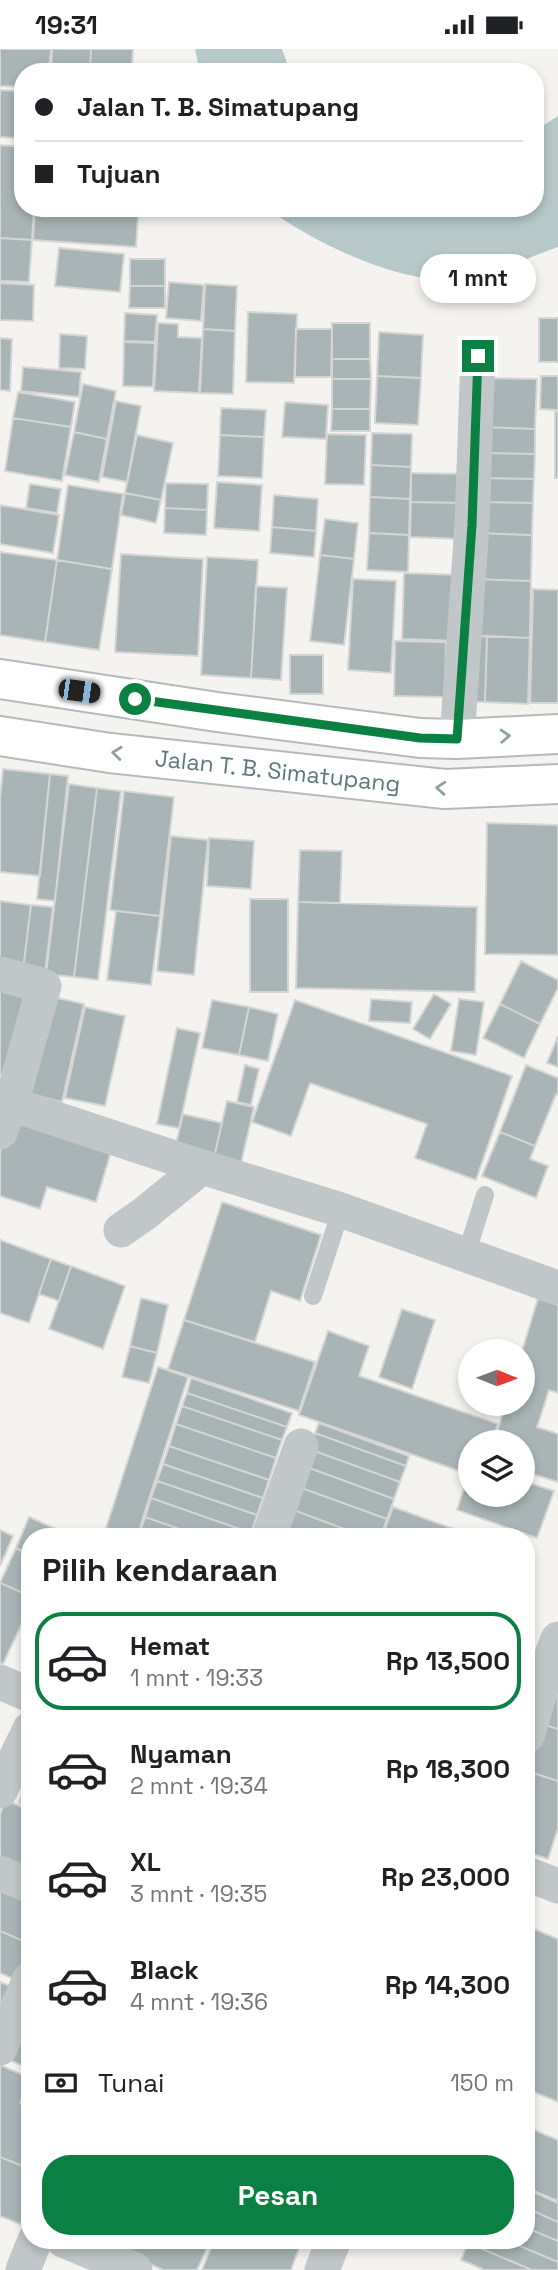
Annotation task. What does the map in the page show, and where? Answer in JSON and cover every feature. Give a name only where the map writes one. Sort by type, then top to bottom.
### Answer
[{"type":"main road","points":[[0,679],[217,712],[420,738],[558,734]]},
{"type":"main road","name":"Jalan T. B. Simatupang","points":[[0,736],[110,753],[445,789],[558,784]]},
{"type":"street","points":[[457,739],[472,525],[478,356]]},
{"type":"street","points":[[0,974],[44,986],[4,1110],[341,1210],[558,1289]]},
{"type":"street","points":[[121,1230],[144,1215],[202,1167]]},
{"type":"street","points":[[272,1528],[301,1446]]},
{"type":"street","points":[[535,1709],[558,1639]]},
{"type":"street","points":[[0,1682],[21,1691]]},
{"type":"street","points":[[0,1791],[21,1748]]},
{"type":"street","points":[[0,1873],[21,1881]]},
{"type":"street","points":[[535,1877],[558,1886]]},
{"type":"street","points":[[0,2048],[21,2000]]},
{"type":"street","points":[[23,2270],[31,2249]]},
{"type":"street","points":[[85,2249],[135,2270]]},
{"type":"street","points":[[322,2270],[330,2249]]},
{"type":"lane","points":[[466,1255],[485,1195]]},
{"type":"lane","points":[[313,1296],[341,1210]]},
{"type":"shaded area","points":[[195,49],[282,49],[287,63],[198,63]]},
{"type":"shaded area","points":[[558,116],[558,247],[504,268],[472,278],[448,280],[393,271],[336,249],[280,217],[544,217],[544,125]]},
{"type":"building","points":[[0,49],[51,49],[50,63],[14,63],[14,87],[0,86]]},
{"type":"building","points":[[52,49],[91,49],[90,63],[51,63]]},
{"type":"building","points":[[91,49],[133,49],[132,63],[90,63]]},
{"type":"building","points":[[0,90],[14,91],[14,138],[0,137]]},
{"type":"building","points":[[0,145],[14,146],[14,217],[33,217],[32,240],[0,238]]},
{"type":"building","points":[[34,217],[138,217],[136,247],[33,240]]},
{"type":"building","points":[[0,238],[32,240],[29,282],[0,281]]},
{"type":"building","points":[[59,248],[124,254],[120,292],[55,286]]},
{"type":"building","points":[[130,259],[165,259],[165,286],[130,286]]},
{"type":"building","points":[[169,282],[204,285],[201,321],[166,318]]},
{"type":"building","points":[[0,283],[34,285],[33,321],[0,320]]},
{"type":"building","points":[[205,284],[237,286],[235,331],[203,329]]},
{"type":"building","points":[[130,286],[165,286],[165,308],[129,308]]},
{"type":"building","points":[[248,312],[297,314],[294,383],[246,382]]},
{"type":"building","points":[[125,313],[157,315],[155,342],[124,341]]},
{"type":"building","points":[[539,318],[558,318],[558,362],[539,362]]},
{"type":"building","points":[[158,323],[178,324],[178,337],[202,338],[199,393],[154,391]]},
{"type":"building","points":[[332,323],[370,323],[370,359],[332,359]]},
{"type":"building","points":[[203,329],[235,331],[233,394],[200,393]]},
{"type":"building","points":[[296,329],[332,329],[331,377],[295,377]]},
{"type":"building","points":[[379,332],[423,335],[421,378],[377,376]]},
{"type":"building","points":[[60,334],[87,336],[85,369],[59,368]]},
{"type":"building","points":[[0,338],[12,339],[10,391],[0,390]]},
{"type":"building","points":[[124,342],[155,343],[153,387],[123,386]]},
{"type":"building","points":[[332,359],[370,359],[371,379],[332,379]]},
{"type":"building","points":[[23,367],[81,372],[79,397],[21,391]]},
{"type":"building","points":[[377,376],[421,378],[418,425],[375,423]]},
{"type":"building","points":[[541,376],[558,376],[558,410],[540,409]]},
{"type":"building","points":[[480,378],[537,379],[535,429],[478,427]]},
{"type":"building","points":[[332,379],[371,379],[370,409],[332,409]]},
{"type":"building","points":[[83,384],[116,391],[107,439],[74,432]]},
{"type":"building","points":[[18,392],[75,402],[71,427],[13,418]]},
{"type":"building","points":[[116,401],[141,406],[127,482],[102,477]]},
{"type":"building","points":[[285,402],[328,405],[326,439],[282,437]]},
{"type":"building","points":[[221,408],[266,410],[264,437],[220,435]]},
{"type":"building","points":[[332,409],[370,409],[370,431],[331,431]]},
{"type":"building","points":[[555,412],[558,412],[558,478],[555,478]]},
{"type":"building","points":[[13,418],[71,427],[62,481],[5,471]]},
{"type":"building","points":[[478,427],[535,429],[535,454],[477,453]]},
{"type":"building","points":[[74,432],[107,439],[99,482],[65,475]]},
{"type":"building","points":[[372,433],[412,434],[411,467],[371,465]]},
{"type":"building","points":[[327,434],[366,435],[364,485],[325,484]]},
{"type":"building","points":[[137,435],[173,443],[161,500],[125,493]]},
{"type":"building","points":[[220,435],[264,437],[262,478],[218,476]]},
{"type":"building","points":[[477,453],[535,454],[534,479],[477,478]]},
{"type":"building","points":[[371,465],[411,467],[410,499],[370,497]]},
{"type":"building","points":[[411,473],[465,474],[464,503],[411,502]]},
{"type":"building","points":[[477,478],[534,479],[533,503],[476,502]]},
{"type":"building","points":[[217,482],[262,485],[259,531],[214,528]]},
{"type":"building","points":[[166,483],[208,484],[207,510],[165,508]]},
{"type":"building","points":[[30,484],[61,489],[57,513],[26,508]]},
{"type":"building","points":[[68,485],[123,494],[112,569],[57,560]]},
{"type":"building","points":[[125,493],[161,500],[156,523],[121,515]]},
{"type":"building","points":[[274,495],[318,499],[316,531],[272,527]]},
{"type":"building","points":[[370,497],[410,499],[409,535],[369,533]]},
{"type":"building","points":[[411,502],[464,503],[463,539],[410,537]]},
{"type":"building","points":[[476,502],[533,503],[532,535],[475,533]]},
{"type":"building","points":[[0,505],[59,515],[53,553],[0,544]]},
{"type":"building","points":[[165,508],[207,510],[206,535],[164,533]]},
{"type":"building","points":[[325,519],[358,523],[354,559],[320,555]]},
{"type":"building","points":[[272,527],[316,531],[314,557],[270,553]]},
{"type":"building","points":[[369,533],[409,535],[408,572],[367,570]]},
{"type":"building","points":[[475,533],[532,535],[531,581],[474,579]]},
{"type":"building","points":[[0,552],[57,560],[45,642],[0,635]]},
{"type":"building","points":[[121,554],[203,559],[198,656],[115,652]]},
{"type":"building","points":[[320,555],[354,559],[344,645],[310,641]]},
{"type":"building","points":[[207,557],[258,560],[251,678],[201,675]]},
{"type":"building","points":[[57,560],[112,569],[99,650],[45,642]]},
{"type":"building","points":[[404,573],[460,575],[458,641],[402,639]]},
{"type":"building","points":[[353,579],[396,581],[391,673],[348,670]]},
{"type":"building","points":[[474,579],[531,581],[530,638],[472,636]]},
{"type":"building","points":[[256,586],[287,588],[281,680],[251,678]]},
{"type":"building","points":[[533,589],[558,590],[558,703],[530,703]]},
{"type":"building","points":[[465,636],[487,636],[485,702],[463,702]]},
{"type":"building","points":[[487,636],[530,638],[528,704],[485,702]]},
{"type":"building","points":[[395,641],[446,642],[445,697],[394,696]]},
{"type":"building","points":[[290,655],[323,655],[323,694],[290,694]]},
{"type":"building","points":[[3,769],[50,774],[40,876],[0,872],[0,798]]},
{"type":"building","points":[[50,774],[68,776],[55,901],[37,899]]},
{"type":"building","points":[[69,784],[97,788],[74,977],[46,974]]},
{"type":"building","points":[[97,788],[121,791],[98,980],[74,977]]},
{"type":"building","points":[[124,791],[174,797],[160,916],[110,910]]},
{"type":"building","points":[[487,823],[558,825],[558,955],[485,954]]},
{"type":"building","points":[[171,836],[208,840],[194,975],[157,971]]},
{"type":"building","points":[[209,838],[254,841],[251,889],[207,886]]},
{"type":"building","points":[[300,850],[342,851],[340,903],[298,902]]},
{"type":"building","points":[[250,899],[288,899],[288,992],[250,992]]},
{"type":"building","points":[[0,901],[31,905],[22,978],[0,975]]},
{"type":"building","points":[[298,902],[477,907],[475,992],[296,988]]},
{"type":"building","points":[[31,905],[53,907],[44,981],[22,978]]},
{"type":"building","points":[[116,911],[160,916],[151,985],[107,980]]},
{"type":"building","points":[[521,961],[558,980],[558,988],[540,1024],[500,1004]]},
{"type":"building","points":[[0,978],[37,986],[16,1078],[0,1074]]},
{"type":"building","points":[[40,994],[84,1004],[62,1102],[18,1091]]},
{"type":"building","points":[[434,994],[451,1004],[430,1039],[413,1029]]},
{"type":"building","points":[[371,999],[412,1002],[410,1023],[369,1021]]},
{"type":"building","points":[[459,999],[484,1002],[476,1055],[451,1051]]},
{"type":"building","points":[[212,1000],[249,1007],[239,1055],[202,1048]]},
{"type":"building","points":[[295,1000],[512,1076],[476,1180],[415,1158],[427,1124],[310,1083],[291,1136],[252,1122]]},
{"type":"building","points":[[500,1004],[540,1024],[524,1058],[483,1038]]},
{"type":"building","points":[[85,1007],[125,1016],[105,1106],[65,1098]]},
{"type":"building","points":[[249,1007],[278,1014],[268,1061],[239,1055]]},
{"type":"building","points":[[177,1028],[200,1033],[179,1128],[157,1124]]},
{"type":"building","points":[[558,1036],[558,1067],[547,1063]]},
{"type":"building","points":[[245,1065],[259,1069],[251,1105],[237,1102]]},
{"type":"building","points":[[526,1065],[558,1078],[558,1095],[556,1094],[535,1146],[500,1132]]},
{"type":"building","points":[[227,1101],[254,1107],[239,1172],[212,1166]]},
{"type":"building","points":[[183,1114],[222,1123],[212,1166],[173,1157]]},
{"type":"building","points":[[11,1116],[112,1148],[96,1202],[47,1187],[40,1209],[0,1196],[0,1153]]},
{"type":"building","points":[[500,1132],[535,1146],[530,1159],[548,1166],[536,1198],[482,1176]]},
{"type":"building","points":[[222,1202],[321,1235],[300,1301],[271,1291],[255,1342],[184,1320]]},
{"type":"building","points":[[0,1240],[51,1259],[29,1323],[0,1313]]},
{"type":"building","points":[[51,1259],[71,1266],[59,1301],[39,1294]]},
{"type":"building","points":[[71,1266],[125,1286],[103,1349],[49,1329]]},
{"type":"building","points":[[540,1292],[558,1298],[558,1393],[549,1390],[537,1427],[558,1434],[558,1482],[535,1475],[535,1430],[498,1430],[502,1416],[536,1416],[536,1339],[526,1339]]},
{"type":"building","points":[[141,1298],[168,1305],[157,1353],[130,1346]]},
{"type":"building","points":[[402,1309],[435,1320],[412,1389],[379,1377]]},
{"type":"building","points":[[184,1320],[315,1362],[299,1411],[168,1369]]},
{"type":"building","points":[[328,1331],[369,1346],[359,1376],[458,1410],[458,1416],[475,1416],[498,1424],[496,1430],[458,1430],[458,1470],[299,1415]]},
{"type":"building","points":[[130,1346],[157,1353],[149,1383],[122,1377]]},
{"type":"building","points":[[158,1367],[188,1377],[140,1528],[106,1528]]},
{"type":"building","points":[[191,1378],[292,1413],[287,1427],[187,1393]]},
{"type":"building","points":[[187,1393],[287,1427],[282,1440],[182,1406]]},
{"type":"building","points":[[182,1406],[282,1440],[276,1458],[176,1424]]},
{"type":"building","points":[[319,1423],[409,1456],[406,1466],[315,1433]]},
{"type":"building","points":[[176,1424],[276,1458],[269,1480],[169,1446]]},
{"type":"building","points":[[315,1433],[406,1466],[400,1482],[309,1449]]},
{"type":"building","points":[[169,1446],[269,1480],[263,1498],[163,1464]]},
{"type":"building","points":[[309,1449],[400,1482],[394,1499],[304,1466]]},
{"type":"building","points":[[163,1464],[263,1498],[257,1515],[157,1481]]},
{"type":"building","points":[[304,1466],[394,1499],[387,1519],[296,1486]]},
{"type":"building","points":[[157,1481],[257,1515],[253,1528],[237,1528],[151,1498]]},
{"type":"building","points":[[535,1485],[554,1491],[537,1538],[535,1528],[508,1528],[457,1510],[458,1507],[535,1507]]},
{"type":"building","points":[[296,1486],[387,1519],[384,1528],[342,1528],[288,1508]]},
{"type":"building","points":[[151,1498],[237,1528],[177,1528],[145,1517]]},
{"type":"building","points":[[393,1507],[451,1528],[385,1528]]},
{"type":"building","points":[[288,1508],[342,1528],[281,1528]]},
{"type":"building","points":[[29,1517],[54,1528],[24,1528]]},
{"type":"building","points":[[145,1517],[177,1528],[142,1528]]},
{"type":"building","points":[[0,1530],[13,1536],[0,1566]]},
{"type":"building","points":[[21,1536],[21,1550],[16,1548]]},
{"type":"building","points":[[16,1548],[21,1550],[21,1592],[0,1583]]},
{"type":"building","points":[[0,1583],[21,1592],[21,1625],[3,1664],[0,1663]]},
{"type":"building","points":[[558,1679],[558,1729],[539,1723]]},
{"type":"building","points":[[539,1723],[558,1729],[558,1781],[535,1774],[535,1736]]},
{"type":"building","points":[[535,1774],[558,1781],[558,1828],[548,1859],[535,1855]]},
{"type":"building","points":[[6,1800],[21,1807],[21,1878],[0,1868],[0,1814]]},
{"type":"building","points":[[0,1889],[21,1898],[21,1940],[0,1931]]},
{"type":"building","points":[[535,1929],[558,1939],[558,2102],[535,2092]]},
{"type":"building","points":[[0,1931],[21,1940],[21,1974],[18,1981],[0,1973]]},
{"type":"building","points":[[0,1982],[17,1989],[0,2029]]},
{"type":"building","points":[[21,2016],[21,2065],[2,2057]]},
{"type":"building","points":[[0,2065],[21,2074],[21,2165],[0,2157]]},
{"type":"building","points":[[535,2130],[558,2140],[558,2201],[535,2191]]},
{"type":"building","points":[[0,2157],[21,2165],[21,2225],[0,2216]]},
{"type":"building","points":[[535,2193],[558,2203],[558,2222],[535,2212]]},
{"type":"building","points":[[535,2212],[558,2222],[558,2241],[535,2231]]},
{"type":"building","points":[[535,2231],[558,2241],[558,2262],[527,2249],[535,2249]]},
{"type":"building","points":[[117,2249],[207,2249],[197,2270],[163,2270]]},
{"type":"building","points":[[210,2249],[299,2249],[291,2270],[202,2270]]},
{"type":"building","points":[[466,2249],[482,2249],[532,2270],[484,2270],[461,2260]]},
{"type":"building","points":[[482,2249],[527,2249],[558,2262],[558,2270],[532,2270]]},
{"type":"route","points":[[135,699],[420,738],[457,739],[472,525],[478,356]]}]
